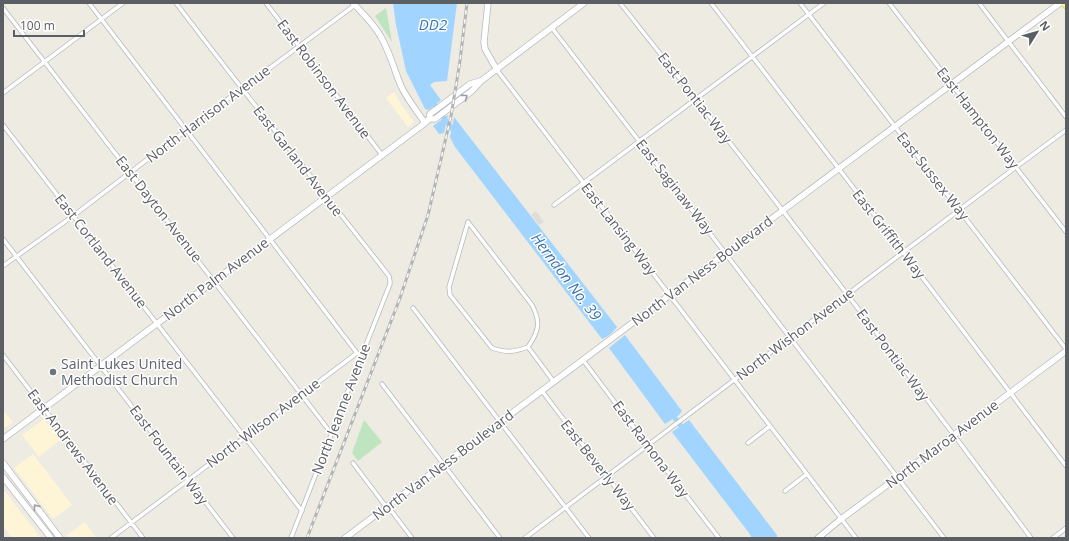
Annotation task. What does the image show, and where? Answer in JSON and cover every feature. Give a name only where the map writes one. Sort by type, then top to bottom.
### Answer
[{"type":"main road","points":[[488,3],[484,49],[497,70]]},
{"type":"main road","name":"North Palm Avenue","points":[[3,439],[430,119],[446,110],[473,90],[481,81],[584,3]]},
{"type":"main road","name":"North Van Ness Boulevard","points":[[345,538],[1060,3]]},
{"type":"main road","points":[[354,4],[380,35],[402,88],[430,119]]},
{"type":"main road","name":"North Palm Avenue","points":[[430,119],[443,104],[470,84],[481,81]]},
{"type":"main road","name":"North Maroa Avenue","points":[[818,538],[841,519],[1066,350]]},
{"type":"main road","points":[[3,463],[60,538]]},
{"type":"main road","points":[[3,477],[50,538]]},
{"type":"street","points":[[89,3],[271,238],[357,353],[362,355]]},
{"type":"street","points":[[3,93],[123,3]]},
{"type":"street","name":"East Garland Avenue","points":[[176,3],[389,276],[390,281]]},
{"type":"street","name":"East Robinson Avenue","points":[[266,3],[382,155]]},
{"type":"street","name":"East Pontiac Way","points":[[620,3],[783,210],[954,434],[1031,538]]},
{"type":"street","name":"East Griffith Way","points":[[711,3],[1066,466]]},
{"type":"street","name":"East Sussex Way","points":[[800,3],[1066,350]]},
{"type":"street","points":[[554,205],[824,3]]},
{"type":"street","name":"East Hampton Way","points":[[889,3],[1066,232]]},
{"type":"street","points":[[979,3],[1066,117]]},
{"type":"street","name":"North Harrison Avenue","points":[[3,266],[73,216],[354,4]]},
{"type":"street","name":"East Dayton Avenue","points":[[3,8],[331,433]]},
{"type":"street","name":"East Saginaw Way","points":[[552,28],[944,538]]},
{"type":"street","name":"East Lansing Way","points":[[497,70],[856,538]]},
{"type":"street","name":"East Cortland Avenue","points":[[3,125],[302,511]]},
{"type":"street","name":"North Wishon Avenue","points":[[525,538],[1066,130]]},
{"type":"street","points":[[468,222],[532,304],[538,315],[538,328],[528,347],[510,352],[492,348],[450,294],[449,287],[468,222]]},
{"type":"street","name":"East Fountain Way","points":[[3,239],[233,538]]},
{"type":"street","name":"North Jeanne Avenue","points":[[291,538],[377,319],[390,281]]},
{"type":"street","points":[[413,308],[589,538]]},
{"type":"street","points":[[528,347],[554,382]]},
{"type":"street","name":"North Wilson Avenue","points":[[111,538],[357,353]]},
{"type":"street","name":"East Andrews Avenue","points":[[3,355],[143,538]]},
{"type":"street","name":"East Ramona Way","points":[[583,360],[647,446],[719,538]]},
{"type":"street","points":[[382,384],[500,538]]},
{"type":"street","name":"East Beverly Way","points":[[542,391],[654,538]]},
{"type":"street","points":[[748,443],[770,426]]},
{"type":"street","points":[[353,463],[412,538]]},
{"type":"street","points":[[785,491],[807,474]]},
{"type":"street","points":[[1053,538],[1066,528]]},
{"type":"shaded area","points":[[394,92],[414,122],[408,127],[386,98]]},
{"type":"shaded area","points":[[536,211],[544,222],[539,225],[531,215]]},
{"type":"shaded area","points":[[3,410],[13,422],[3,429]]},
{"type":"shaded area","points":[[44,419],[60,440],[39,457],[22,435]]},
{"type":"shaded area","points":[[33,454],[72,505],[53,519],[14,468]]},
{"type":"shaded area","points":[[5,491],[41,538],[12,538],[3,526],[3,493]]},
{"type":"shaded area","points":[[85,522],[96,538],[68,538],[66,536]]},
{"type":"green space","points":[[386,8],[392,42],[375,16]]},
{"type":"green space","points":[[364,420],[382,442],[358,461],[352,453]]},
{"type":"water","name":"DD2","points":[[393,3],[457,3],[447,81],[434,82],[430,85],[441,100],[429,110],[425,109],[406,71]]},
{"type":"water","points":[[448,115],[444,133],[439,134],[433,126]]},
{"type":"water","points":[[454,117],[617,327],[608,336],[602,339],[455,147],[450,137]]},
{"type":"water","points":[[625,335],[682,411],[679,415],[665,424],[609,348]]},
{"type":"water","points":[[689,420],[777,535],[777,538],[752,538],[672,432]]},
{"type":"waterway","name":"Herndon No. 39","points":[[431,101],[456,134]]},
{"type":"waterway","name":"Herndon No. 39","points":[[671,413],[684,430]]},
{"type":"railway","points":[[307,538],[400,298],[428,215],[451,116],[460,61],[467,3]]},
{"type":"place","name":"Saint Lukes United Methodist Church","points":[[53,372]]}]
